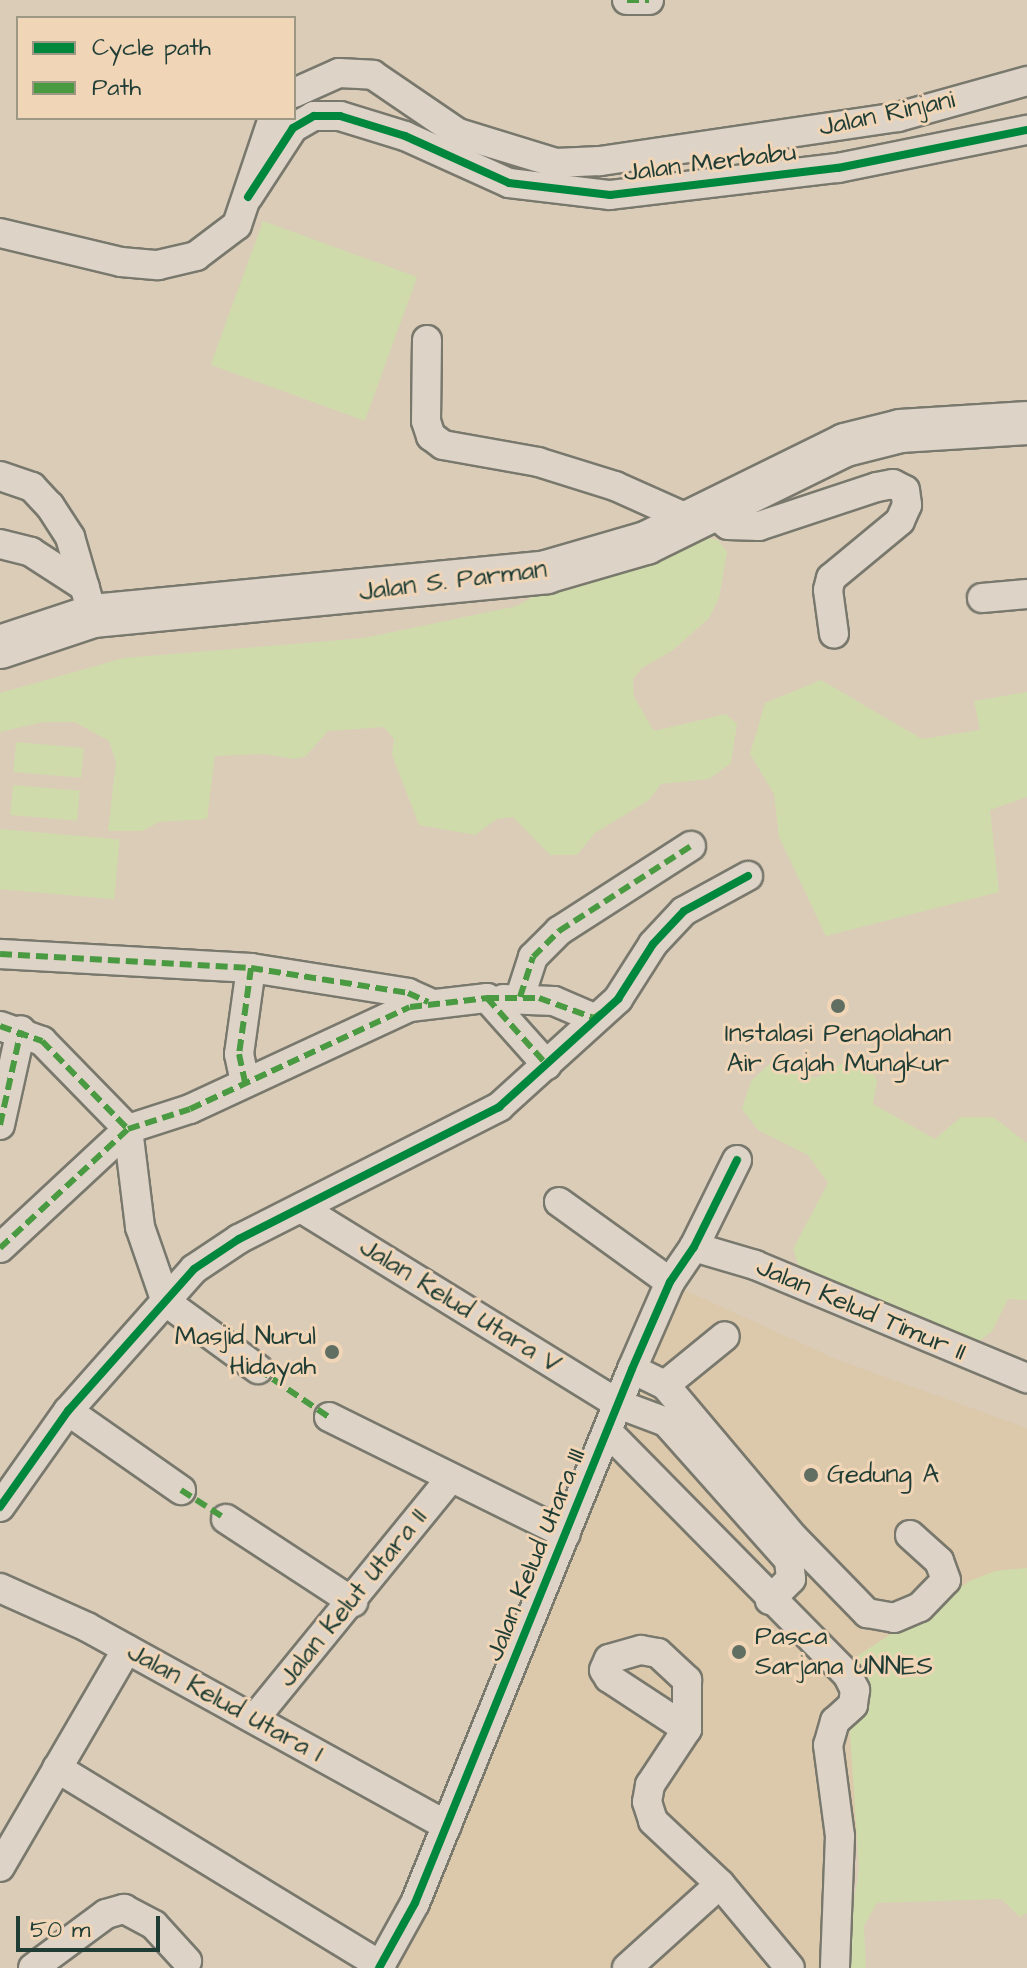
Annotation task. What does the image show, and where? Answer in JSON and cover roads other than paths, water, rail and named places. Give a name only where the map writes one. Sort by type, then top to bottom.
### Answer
[{"type":"highway","name":"Jalan S. Parman","points":[[0,647],[89,602],[495,581],[646,543],[845,445],[901,431],[1027,423]]},
{"type":"street","points":[[627,0],[649,0]]},
{"type":"street","name":"Jalan Rinjani","points":[[296,92],[339,73],[373,75],[458,133],[498,149],[571,162],[898,117],[1027,81]]},
{"type":"street","points":[[405,136],[412,103]]},
{"type":"street","name":"Jalan Merbabu","points":[[248,197],[293,128],[314,116],[340,116],[405,136],[509,183],[610,195],[838,168],[1027,130]]},
{"type":"street","points":[[0,233],[158,265],[196,256],[237,225],[272,120]]},
{"type":"street","points":[[427,340],[426,421],[431,436],[443,445],[538,462],[743,528],[877,487],[893,484],[905,490],[907,505],[900,521],[831,578],[828,590],[834,634]]},
{"type":"street","points":[[0,476],[32,487],[50,506],[70,537],[89,602]]},
{"type":"street","points":[[0,544],[31,552],[89,602]]},
{"type":"street","points":[[982,598],[1027,594]]},
{"type":"street","points":[[520,997],[533,957],[559,931],[691,846]]},
{"type":"street","points":[[0,1507],[8,1478],[194,1269],[239,1239],[484,1116],[547,1065],[594,1018],[618,999],[653,944],[695,904],[748,876]]},
{"type":"street","points":[[0,954],[251,968],[408,993],[428,1002]]},
{"type":"street","points":[[245,1082],[239,1054],[251,968]]},
{"type":"street","points":[[0,1248],[128,1129],[190,1109],[428,1002],[520,997],[554,1001],[594,1018]]},
{"type":"street","points":[[487,998],[547,1065]]},
{"type":"street","points":[[0,1125],[10,1028],[42,1041],[128,1129],[140,1227],[166,1302],[258,1369]]},
{"type":"street","name":"Jalan Kelud Utara III","points":[[380,1967],[399,1938],[447,1826],[670,1282],[694,1247],[737,1160]]},
{"type":"street","points":[[559,1202],[670,1282]]},
{"type":"street","name":"Jalan Kelud Utara V","points":[[301,1208],[618,1404],[666,1422],[789,1560],[791,1579],[770,1600]]},
{"type":"street","name":"Jalan Kelud Timur II","points":[[694,1247],[755,1265],[1027,1378]]},
{"type":"street","points":[[665,1385],[725,1336]]},
{"type":"street","points":[[632,1369],[665,1385],[794,1538],[867,1613],[894,1618],[920,1607],[946,1580],[939,1561],[910,1535]]},
{"type":"street","points":[[68,1411],[181,1490]]},
{"type":"street","points":[[329,1417],[566,1534]]},
{"type":"street","points":[[607,1431],[770,1600],[847,1674],[855,1690],[853,1705],[835,1721],[828,1745],[840,1836],[835,1968]]},
{"type":"street","name":"Jalan Kelut Utara II","points":[[255,1718],[353,1602],[451,1478]]},
{"type":"street","points":[[226,1519],[353,1602]]},
{"type":"street","name":"Jalan Kelud Utara I","points":[[0,1588],[127,1649],[447,1826]]},
{"type":"street","points":[[0,1867],[127,1649]]},
{"type":"street","points":[[687,1729],[659,1768],[647,1802],[658,1827],[720,1884],[790,1968]]},
{"type":"street","points":[[57,1768],[380,1967]]},
{"type":"street","points":[[627,1968],[720,1884]]},
{"type":"street","points":[[33,1968],[106,1914],[124,1909],[154,1925],[187,1961]]},
{"type":"place","name":"Instalasi Pengolahan Air Gajah Mungkur","points":[[838,1006]]},
{"type":"place","name":"Masjid Nurul Hidayah","points":[[332,1352]]},
{"type":"place","name":"Gedung A","points":[[811,1475]]},
{"type":"place","name":"Pasca Sarjana UNNES","points":[[739,1652]]}]
